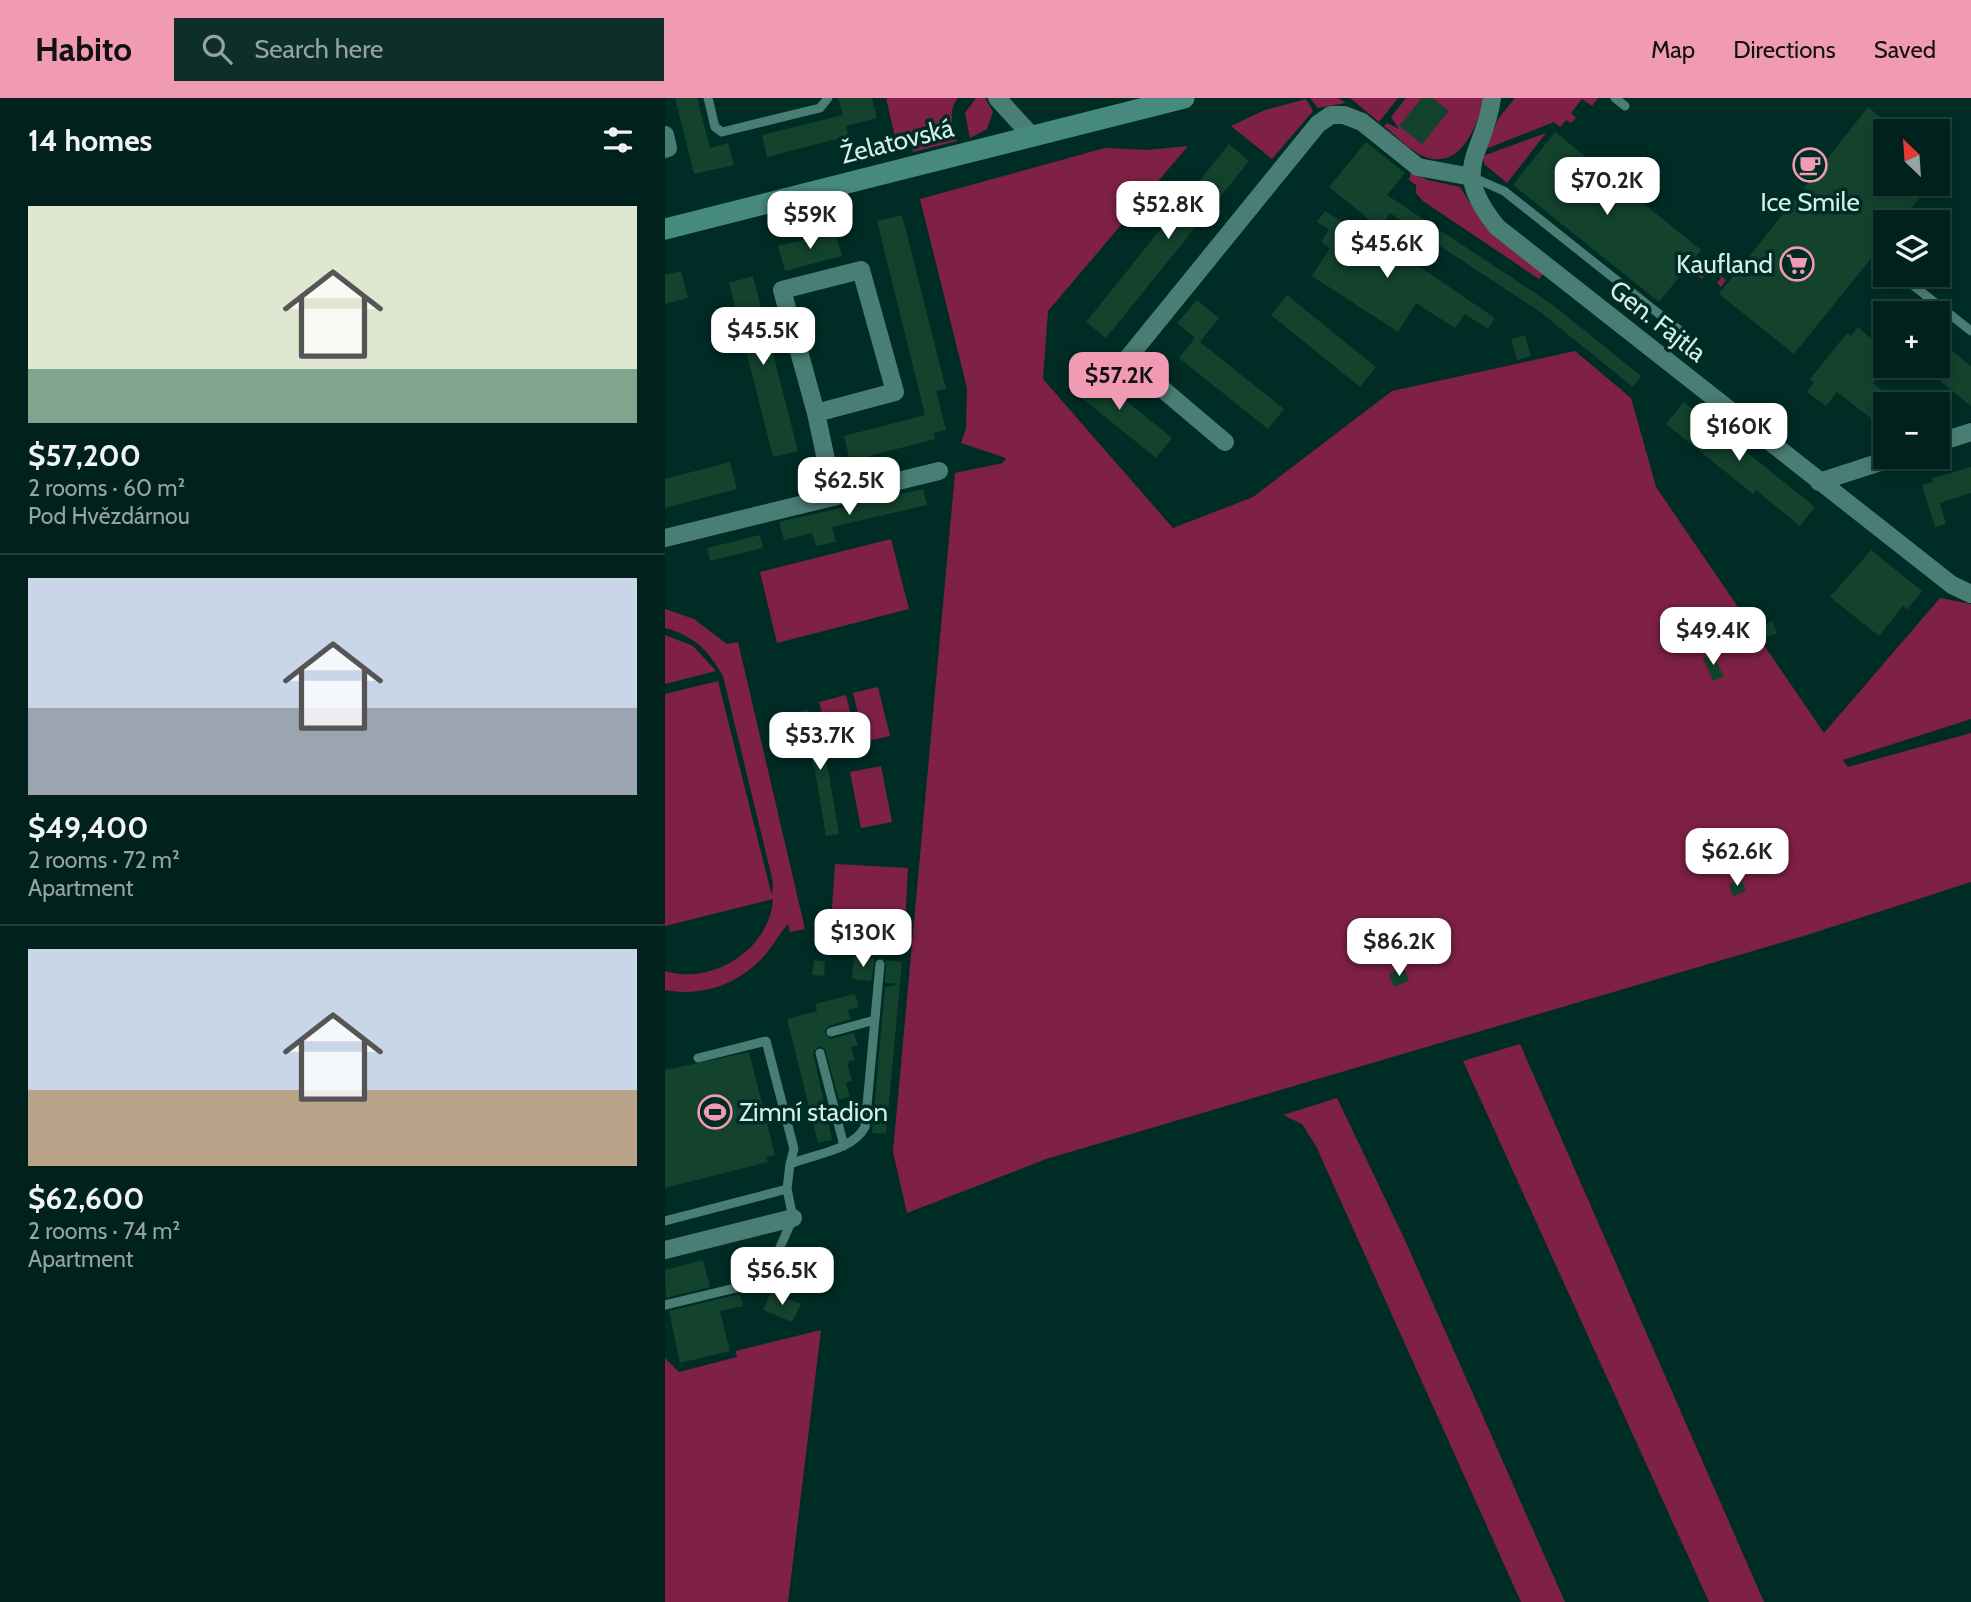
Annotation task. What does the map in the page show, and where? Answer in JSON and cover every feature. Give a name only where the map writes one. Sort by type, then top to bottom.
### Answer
[{"type":"main road","name":"Želatovská","points":[[665,229],[1184,98]]},
{"type":"street","points":[[996,98],[1031,135]]},
{"type":"street","points":[[1225,442],[1127,359],[1318,124],[1336,114],[1351,117],[1418,167],[1472,177],[1472,156],[1491,106],[1506,98]]},
{"type":"street","name":"Gen. Fajtla","points":[[1472,177],[1478,197],[1497,227],[1952,585],[1971,594]]},
{"type":"street","points":[[816,412],[895,392],[862,270],[782,289],[816,412],[834,497]]},
{"type":"street","points":[[1950,439],[1971,432]]},
{"type":"street","points":[[1819,482],[1873,464]]},
{"type":"street","points":[[665,538],[939,471]]},
{"type":"street","points":[[665,1250],[793,1218]]},
{"type":"lane","points":[[708,98],[715,127],[722,132],[820,108],[828,98]]},
{"type":"lane","points":[[1615,98],[1625,106]]},
{"type":"lane","points":[[1472,177],[1504,191],[1683,333],[1662,358]]},
{"type":"lane","points":[[1915,287],[1971,331]]},
{"type":"lane","points":[[790,1164],[844,1146],[858,1138],[865,1127],[880,964]]},
{"type":"lane","points":[[831,1032],[874,1020]]},
{"type":"lane","points":[[665,1305],[765,1281],[793,1218],[787,1189],[794,1149],[766,1041],[698,1058]]},
{"type":"lane","points":[[820,1053],[844,1146]]},
{"type":"lane","points":[[665,1221],[787,1189]]},
{"type":"shaded area","points":[[886,98],[958,98],[952,113],[957,141],[913,152],[909,138],[896,141]]},
{"type":"shaded area","points":[[976,98],[985,98],[993,112],[987,129],[970,138],[965,113]]},
{"type":"shaded area","points":[[1310,98],[1338,98],[1346,103],[1318,108]]},
{"type":"shaded area","points":[[1350,98],[1398,98],[1379,122]]},
{"type":"shaded area","points":[[1406,98],[1422,98],[1400,126],[1422,144],[1448,111],[1432,98],[1484,98],[1474,128],[1462,148],[1445,158],[1434,159],[1414,151],[1384,126],[1387,123],[1399,129],[1391,117]]},
{"type":"shaded area","points":[[1515,98],[1598,98],[1592,106],[1582,99],[1571,113],[1576,118],[1571,123],[1566,120],[1560,127],[1554,122],[1486,149],[1498,119]]},
{"type":"shaded area","points":[[1306,99],[1313,111],[1272,159],[1231,126],[1265,110]]},
{"type":"shaded area","points":[[1546,133],[1507,183],[1484,164],[1483,156]]},
{"type":"shaded area","points":[[1188,146],[1048,311],[1043,379],[1173,528],[1253,497],[1392,391],[1575,351],[1631,398],[1656,487],[1824,733],[1940,598],[1971,604],[1971,719],[1843,760],[1848,767],[1971,733],[1971,882],[1807,935],[1046,1159],[907,1213],[893,1152],[955,473],[1003,463],[1006,458],[961,443],[966,429],[967,388],[920,199],[1105,148],[1147,150]]},
{"type":"shaded area","points":[[1411,172],[1428,180],[1460,187],[1484,225],[1543,274],[1539,279],[1423,201],[1416,193],[1416,185],[1409,180]]},
{"type":"shaded area","points":[[1698,258],[1726,280],[1721,287],[1717,283],[1721,278],[1710,269],[1702,279],[1689,269]]},
{"type":"shaded area","points":[[891,539],[909,609],[777,643],[760,572]]},
{"type":"shaded area","points":[[665,609],[694,619],[727,644],[738,642],[805,929],[790,932],[788,924],[751,969],[725,984],[711,989],[681,992],[665,990],[665,971],[701,973],[719,968],[735,959],[750,948],[761,933],[769,917],[773,899],[665,926],[665,694],[718,681],[772,896],[773,882],[723,676],[699,645],[684,635],[665,628]]},
{"type":"shaded area","points":[[665,635],[693,646],[716,671],[665,684]]},
{"type":"shaded area","points":[[878,687],[890,736],[865,742],[853,693]]},
{"type":"shaded area","points":[[846,695],[858,744],[831,751],[819,702]]},
{"type":"shaded area","points":[[881,766],[892,822],[861,828],[850,772]]},
{"type":"shaded area","points":[[835,864],[908,868],[904,944],[830,940]]},
{"type":"shaded area","points":[[1520,1044],[1764,1602],[1709,1602],[1463,1061]]},
{"type":"shaded area","points":[[1337,1098],[1404,1238],[1565,1602],[1521,1602],[1316,1146],[1302,1124],[1283,1115]]},
{"type":"shaded area","points":[[821,1330],[788,1602],[665,1602],[665,1358],[679,1372],[737,1357],[736,1351]]},
{"type":"building","points":[[675,98],[697,98],[710,148],[728,143],[734,165],[694,174]]},
{"type":"building","points":[[838,98],[872,98],[877,118],[846,126],[848,136],[767,157],[762,135],[843,115]]},
{"type":"building","points":[[1422,98],[1432,98],[1449,111],[1422,144],[1399,126]]},
{"type":"building","points":[[1868,107],[1883,119],[1873,119],[1873,196],[1921,196],[1910,210],[1873,210],[1873,256],[1794,354],[1719,294],[1815,174],[1812,171],[1820,160],[1824,163]]},
{"type":"building","points":[[1555,132],[1701,250],[1659,302],[1513,185]]},
{"type":"building","points":[[1366,142],[1405,173],[1387,195],[1553,305],[1641,376],[1633,387],[1540,312],[1390,213],[1380,228],[1329,187]]},
{"type":"building","points":[[1229,144],[1249,161],[1106,338],[1086,322]]},
{"type":"building","points":[[1325,211],[1382,247],[1385,243],[1495,318],[1488,329],[1465,314],[1455,328],[1416,303],[1398,332],[1312,276],[1330,248],[1321,242],[1329,229],[1317,222]]},
{"type":"building","points":[[902,215],[946,389],[936,391],[946,430],[934,433],[935,439],[850,461],[844,436],[925,415],[877,221]]},
{"type":"building","points":[[835,232],[842,256],[785,271],[778,246]]},
{"type":"building","points":[[681,271],[688,298],[665,304],[665,275]]},
{"type":"building","points":[[753,276],[798,451],[773,457],[729,283]]},
{"type":"building","points":[[1287,295],[1376,367],[1360,387],[1271,315]]},
{"type":"building","points":[[1197,300],[1219,318],[1200,342],[1284,409],[1268,429],[1179,358],[1195,338],[1177,323]]},
{"type":"building","points":[[1858,327],[1873,340],[1873,378],[1877,378],[1873,383],[1885,392],[1873,392],[1873,420],[1837,392],[1826,406],[1807,392],[1814,382],[1810,379],[1847,333],[1851,336]]},
{"type":"building","points":[[1525,335],[1531,356],[1517,360],[1511,339]]},
{"type":"building","points":[[1950,349],[1971,366],[1971,406],[1936,378],[1950,378]]},
{"type":"building","points":[[1083,366],[1172,438],[1156,458],[1067,386]]},
{"type":"building","points":[[1684,402],[1815,507],[1800,526],[1756,490],[1753,494],[1666,424]]},
{"type":"building","points":[[730,462],[737,489],[665,508],[665,479]]},
{"type":"building","points":[[1971,467],[1971,493],[1940,503],[1946,524],[1935,527],[1922,485],[1933,482],[1932,478]]},
{"type":"building","points":[[923,489],[927,505],[832,527],[836,542],[816,546],[812,533],[784,540],[779,522]]},
{"type":"building","points":[[760,535],[763,548],[710,561],[707,548]]},
{"type":"building","points":[[1871,550],[1922,591],[1907,610],[1903,606],[1879,636],[1830,597]]},
{"type":"building","points":[[1772,621],[1777,633],[1765,638],[1760,627]]},
{"type":"building","points":[[1713,654],[1724,676],[1713,681],[1703,658]]},
{"type":"building","points":[[808,709],[828,768],[839,834],[826,836],[815,770],[795,713]]},
{"type":"building","points":[[1741,880],[1746,891],[1733,896],[1729,885]]},
{"type":"building","points":[[854,957],[875,959],[871,981],[852,979]]},
{"type":"building","points":[[814,960],[825,961],[824,976],[812,975]]},
{"type":"building","points":[[886,960],[902,962],[900,984],[885,983]]},
{"type":"building","points":[[1404,968],[1409,981],[1394,987],[1389,974]]},
{"type":"building","points":[[900,984],[886,1134],[872,1133],[885,987]]},
{"type":"building","points":[[855,994],[859,1007],[848,1010],[851,1019],[829,1026],[824,1031],[830,1039],[854,1033],[858,1045],[851,1047],[855,1060],[847,1062],[852,1081],[846,1083],[850,1097],[839,1100],[825,1049],[819,1046],[813,1052],[832,1140],[818,1143],[787,1019],[817,1011],[815,1004]]},
{"type":"building","name":"Zimní stadion","points":[[749,1052],[775,1155],[766,1157],[768,1162],[665,1188],[665,1070]]},
{"type":"building","points":[[703,1260],[710,1287],[666,1298],[665,1270]]},
{"type":"building","points":[[771,1292],[801,1304],[792,1322],[763,1310]]},
{"type":"building","points":[[740,1294],[743,1306],[720,1311],[730,1351],[680,1363],[669,1311]]},
{"type":"place","name":"Ice Smile","points":[[1810,165]]},
{"type":"place","name":"Kaufland","points":[[1797,264]]},
{"type":"place","name":"Zimní stadion","points":[[715,1112]]}]
